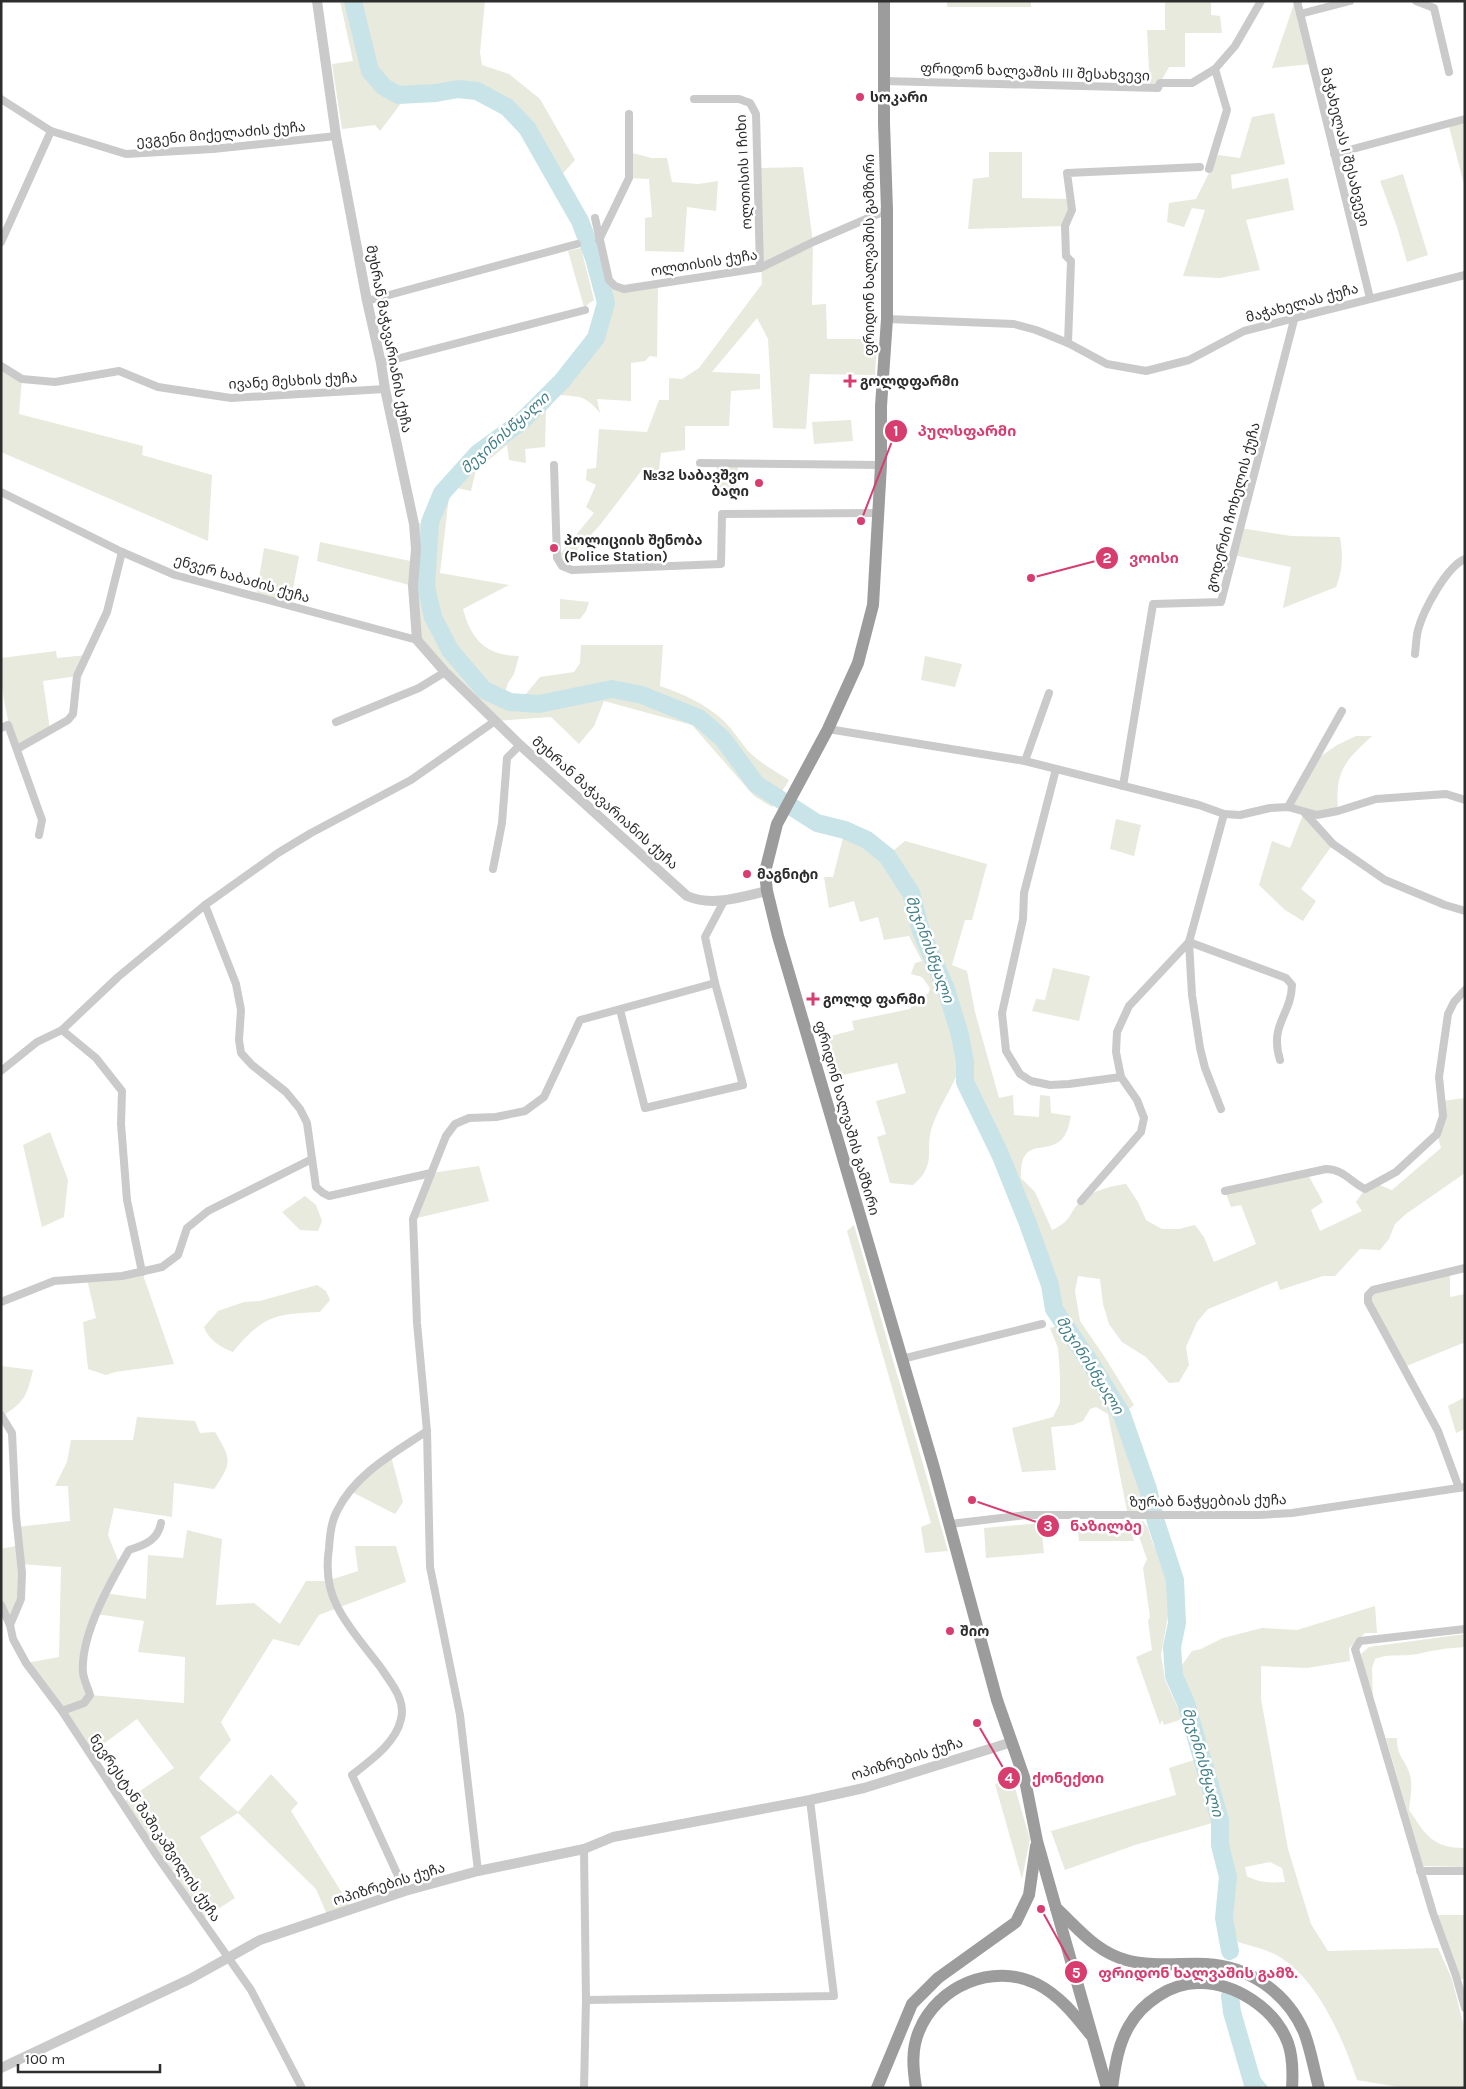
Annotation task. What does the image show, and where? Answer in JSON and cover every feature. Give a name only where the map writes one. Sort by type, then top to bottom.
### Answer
[{"type":"highway","name":"ფრიდონ ხალვაშის გამზირი","points":[[884,1],[887,319],[881,406],[882,466],[873,604],[867,635],[858,664],[828,729],[777,824],[765,872],[767,891],[778,936],[950,1524],[997,1700],[1025,1780],[1037,1841],[1107,2088]]},
{"type":"highway","points":[[877,2088],[912,2004],[938,1978],[1016,1922],[1029,1895],[1037,1841]]},
{"type":"highway","points":[[1056,1907],[1087,1939],[1106,1952],[1126,1960],[1209,1964],[1237,1969],[1257,1978],[1275,1991],[1292,2011],[1304,2033],[1320,2088]]},
{"type":"highway","points":[[916,2088],[912,2064],[918,2032],[932,2008],[941,1999],[951,1991],[974,1980],[1001,1976],[1019,1978],[1037,1984],[1054,1995],[1071,2011],[1093,2038]]},
{"type":"highway","points":[[1112,2088],[1119,2048],[1127,2029],[1136,2015],[1158,1996],[1179,1986],[1198,1983],[1220,1986],[1240,1992],[1259,2004],[1275,2020],[1288,2042],[1294,2070],[1292,2088]]},
{"type":"street","name":"მუხრან მაჭავარიანის ქუჩა","points":[[317,1],[336,136],[367,301],[414,524],[416,549],[413,586],[418,640],[446,672],[520,745],[687,896],[698,901],[724,901],[767,891]]},
{"type":"street","name":"ფრიდონ ხალვაშის III შესახვევი","points":[[884,81],[1158,88],[1160,84],[1192,83],[1215,69],[1235,46],[1261,1]]},
{"type":"street","name":"მაჭახელას I შესახვევი","points":[[1297,1],[1370,298]]},
{"type":"street","points":[[1300,14],[1350,1]]},
{"type":"street","points":[[1416,1],[1434,8],[1449,72]]},
{"type":"street","points":[[1068,343],[1071,261],[1066,256],[1065,226],[1072,210],[1067,173],[1204,168],[1228,110],[1215,69]]},
{"type":"street","name":"ევგენი მიქელაძის ქუჩა","points":[[1,99],[51,132],[126,154],[213,149],[336,136]]},
{"type":"street","name":"ოლთისის I ჩიხი","points":[[694,99],[739,99],[750,103],[756,114],[760,268]]},
{"type":"street","points":[[599,240],[629,178],[629,114]]},
{"type":"street","points":[[1334,154],[1465,119]]},
{"type":"street","points":[[1,242],[51,132]]},
{"type":"street","name":"ოლთისის ქუჩა","points":[[595,218],[609,280],[615,286],[624,289],[760,268],[813,242],[887,210]]},
{"type":"street","points":[[367,301],[577,244]]},
{"type":"street","name":"მაჭახელას ქუჩა","points":[[887,319],[1014,324],[1036,330],[1068,343],[1107,364],[1146,371],[1189,360],[1244,331],[1294,320],[1370,298],[1465,275]]},
{"type":"street","points":[[381,363],[585,310]]},
{"type":"street","name":"გოდერძი ჩოხელის ქუჩა","points":[[1123,786],[1153,604],[1221,602],[1294,320]]},
{"type":"street","name":"ივანე მესხის ქუჩა","points":[[1,366],[22,378],[55,382],[119,371],[158,387],[231,398],[385,389]]},
{"type":"street","points":[[700,463],[882,466]]},
{"type":"street","points":[[554,465],[555,561],[572,570],[721,564],[722,514],[879,513]]},
{"type":"street","name":"ენვერ ხაბაძის ქუჩა","points":[[1,492],[122,552],[175,575],[418,640]]},
{"type":"street","points":[[17,749],[68,720],[73,714],[77,676],[107,612],[122,552]]},
{"type":"street","points":[[1415,654],[1418,629],[1430,603],[1444,580],[1465,559]]},
{"type":"street","points":[[336,722],[419,688],[446,672]]},
{"type":"street","points":[[1025,761],[1049,693]]},
{"type":"street","points":[[1288,807],[1342,710]]},
{"type":"street","points":[[1,1070],[37,1042],[62,1030],[118,977],[205,905],[302,838],[412,780],[495,721]]},
{"type":"street","points":[[1,728],[8,725],[17,749],[42,820],[39,835]]},
{"type":"street","points":[[828,729],[1025,761],[1199,805],[1224,814],[1240,815],[1270,808],[1288,807],[1317,815],[1338,811],[1376,799],[1446,794],[1465,800]]},
{"type":"street","points":[[493,869],[502,823],[507,758],[520,745]]},
{"type":"street","points":[[1056,769],[1024,893],[1023,919],[1002,1013],[1006,1051],[1020,1074],[1031,1081],[1069,1084],[1121,1077]]},
{"type":"street","points":[[1304,812],[1334,844],[1385,880],[1445,906],[1465,911]]},
{"type":"street","points":[[1221,1110],[1205,1068],[1200,1048],[1192,995],[1189,942],[1224,814]]},
{"type":"street","points":[[620,1010],[645,1108],[743,1085],[715,983],[705,937],[724,901]]},
{"type":"street","points":[[205,905],[236,984],[240,1010],[239,1040],[241,1053],[252,1065],[286,1092],[300,1109],[308,1123],[316,1187],[322,1193],[329,1196],[431,1174]]},
{"type":"street","points":[[1081,1201],[1141,1132],[1144,1118],[1137,1100],[1121,1077],[1116,1052],[1117,1032],[1129,1006],[1189,942]]},
{"type":"street","points":[[1189,942],[1286,978],[1292,984],[1292,994],[1277,1030],[1276,1048],[1280,1060]]},
{"type":"street","points":[[478,1871],[460,1715],[430,1567],[427,1431],[417,1323],[413,1219],[446,1136],[455,1124],[469,1118],[496,1117],[525,1111],[544,1098],[580,1020],[715,983]]},
{"type":"street","points":[[1225,1191],[1326,1169],[1336,1169],[1356,1185],[1365,1189],[1396,1172],[1437,1134],[1444,1116],[1440,1077],[1448,1014],[1454,1002],[1465,990]]},
{"type":"street","points":[[62,1030],[96,1058],[122,1090],[122,1124],[127,1200],[142,1272]]},
{"type":"street","points":[[1,1302],[54,1281],[122,1276],[162,1267],[178,1255],[187,1228],[208,1211],[312,1159]]},
{"type":"street","points":[[1462,1487],[1438,1431],[1368,1302],[1368,1295],[1373,1290],[1465,1268]]},
{"type":"street","points":[[902,1359],[1042,1324]]},
{"type":"street","points":[[1,1415],[12,1432],[22,1585],[18,1608],[10,1625]]},
{"type":"street","points":[[406,1891],[352,1775],[383,1749],[393,1736],[401,1720],[402,1705],[394,1687],[337,1607],[327,1581],[327,1559],[336,1512],[350,1491],[368,1472],[427,1431]]},
{"type":"street","name":"ზურაბ ნაჭყებიას ქუჩა","points":[[950,1524],[1026,1515],[1251,1515],[1292,1513],[1462,1487]]},
{"type":"street","points":[[62,1710],[84,1703],[90,1695],[83,1672],[86,1646],[104,1593],[129,1550],[148,1544],[160,1531],[162,1522]]},
{"type":"street","name":"ნევრესტან შაშიკაშვილის ქუჩა","points":[[1,1605],[10,1625],[13,1639],[26,1663],[62,1710],[157,1856],[250,1990],[302,2088]]},
{"type":"street","points":[[1465,1629],[1360,1641],[1355,1649],[1420,1871],[1465,2008]]},
{"type":"street","name":"ოპიზრების ქუჩა","points":[[1,2068],[190,1979],[260,1940],[406,1891],[478,1871],[584,1850],[613,1837],[864,1788],[1012,1742]]},
{"type":"street","points":[[586,2000],[834,1996],[810,1800]]},
{"type":"street","points":[[584,1850],[586,2000],[584,2088]]},
{"type":"street","points":[[1420,1871],[1465,1871]]},
{"type":"shaded area","points":[[340,1],[345,1],[359,57],[367,78],[378,90],[402,102],[380,131],[375,125],[342,129],[332,64],[353,61]]},
{"type":"shaded area","points":[[353,1],[485,1],[480,52],[482,65],[509,74],[540,99],[575,160],[557,180],[534,140],[516,117],[505,107],[478,92],[464,89],[408,95],[394,93],[382,85],[368,67]]},
{"type":"shaded area","points":[[947,1],[1031,1],[1031,7],[947,7]]},
{"type":"shaded area","points":[[1165,1],[1211,1],[1211,15],[1220,16],[1222,33],[1185,33],[1185,67],[1169,67],[1160,83],[1150,88],[1147,30],[1165,30]]},
{"type":"shaded area","points":[[1295,1],[1311,64],[1272,68]]},
{"type":"shaded area","points":[[1274,113],[1285,164],[1231,175],[1232,189],[1288,178],[1294,210],[1246,220],[1260,270],[1220,278],[1183,276],[1205,210],[1192,208],[1184,227],[1167,222],[1169,203],[1196,199],[1218,155],[1240,158],[1252,117]]},
{"type":"shaded area","points":[[1465,119],[1465,188],[1448,123]]},
{"type":"shaded area","points":[[629,152],[651,158],[667,158],[672,182],[698,184],[718,181],[716,211],[687,207],[684,252],[645,251],[645,218],[652,217],[649,179],[629,178]]},
{"type":"shaded area","points":[[989,152],[1022,152],[1022,198],[1070,199],[1072,210],[1065,226],[968,229],[973,179],[989,177]]},
{"type":"shaded area","points":[[803,167],[813,242],[812,305],[826,304],[827,339],[877,339],[875,375],[810,374],[806,429],[773,428],[768,339],[757,318],[712,372],[760,374],[760,389],[731,391],[729,426],[685,426],[685,450],[661,453],[659,470],[642,470],[600,525],[562,566],[557,558],[594,513],[586,507],[596,485],[586,480],[587,469],[596,468],[599,429],[647,432],[659,400],[669,400],[669,378],[682,379],[699,368],[762,284],[758,168]]},
{"type":"shaded area","points":[[1403,174],[1428,255],[1407,262],[1397,227],[1380,181]]},
{"type":"shaded area","points":[[581,248],[594,300],[584,307],[568,251]]},
{"type":"shaded area","points":[[658,284],[657,357],[650,356],[645,361],[631,363],[631,401],[597,399],[600,413],[582,398],[559,395],[546,411],[545,447],[525,449],[526,463],[509,460],[507,445],[476,470],[471,491],[457,488],[449,496],[440,573],[509,585],[463,609],[466,620],[482,644],[498,653],[519,656],[514,674],[508,683],[505,693],[525,695],[540,677],[574,672],[580,663],[581,645],[663,645],[660,686],[686,696],[710,709],[727,724],[748,751],[768,767],[789,780],[772,807],[754,796],[692,725],[604,701],[594,726],[579,744],[551,717],[495,721],[417,640],[413,586],[317,561],[320,542],[415,562],[414,524],[430,522],[442,493],[478,453],[521,422],[562,381],[596,338],[606,303],[601,286]]},
{"type":"shaded area","points":[[1,366],[22,379],[19,414],[143,446],[142,455],[212,475],[208,541],[1,452]]},
{"type":"shaded area","points":[[851,420],[853,441],[814,444],[812,422]]},
{"type":"shaded area","points":[[717,464],[738,464],[737,497],[716,497]]},
{"type":"shaded area","points":[[1240,528],[1291,536],[1340,537],[1342,562],[1336,587],[1283,608],[1291,567],[1233,555]]},
{"type":"shaded area","points":[[264,548],[299,556],[290,605],[256,597]]},
{"type":"shaded area","points":[[560,599],[589,602],[586,611],[580,619],[560,619]]},
{"type":"shaded area","points":[[56,651],[57,658],[87,655],[77,676],[43,681],[50,730],[17,749],[5,704],[1,658]]},
{"type":"shaded area","points":[[925,656],[962,664],[955,687],[921,680]]},
{"type":"shaded area","points":[[1356,736],[1372,736],[1354,753],[1343,768],[1338,786],[1338,811],[1306,812],[1333,844],[1301,889],[1316,901],[1303,921],[1285,910],[1259,885],[1272,841],[1290,848],[1304,812],[1288,807],[1314,761],[1337,745]]},
{"type":"shaded area","points":[[1116,819],[1141,825],[1134,856],[1110,849]]},
{"type":"shaded area","points":[[845,830],[867,840],[887,856],[905,841],[987,864],[972,920],[965,920],[952,965],[967,971],[975,1012],[999,1098],[1013,1095],[1014,1115],[1039,1117],[1040,1095],[1050,1096],[1051,1113],[1071,1116],[1067,1131],[1062,1139],[1056,1144],[1029,1151],[1022,1165],[1021,1178],[1035,1192],[1052,1230],[1064,1223],[1082,1200],[1103,1189],[1126,1184],[1138,1202],[1146,1220],[1162,1229],[1179,1229],[1195,1225],[1204,1237],[1214,1262],[1256,1244],[1241,1205],[1231,1207],[1225,1191],[1307,1173],[1323,1202],[1311,1210],[1320,1231],[1362,1211],[1356,1202],[1365,1189],[1377,1184],[1392,1190],[1441,1148],[1437,1134],[1442,1101],[1465,1098],[1465,1173],[1406,1214],[1395,1224],[1389,1239],[1380,1250],[1360,1249],[1335,1276],[1323,1276],[1280,1290],[1277,1281],[1208,1309],[1197,1322],[1186,1347],[1189,1365],[1179,1382],[1169,1383],[1146,1357],[1122,1342],[1109,1324],[1103,1304],[1100,1279],[1078,1276],[1075,1291],[1080,1321],[1134,1405],[1122,1415],[1118,1415],[1147,1510],[1127,1511],[1108,1414],[1096,1407],[1090,1409],[1083,1421],[1073,1425],[1051,1427],[1056,1470],[1022,1472],[1012,1428],[1053,1417],[1060,1403],[1058,1348],[1050,1328],[1064,1324],[1054,1309],[1050,1285],[1000,1154],[965,1082],[956,1077],[941,1106],[930,1133],[926,1170],[913,1185],[890,1183],[877,1137],[886,1134],[876,1101],[906,1093],[897,1063],[829,1078],[819,1039],[854,1030],[852,1021],[910,1009],[916,999],[928,994],[930,988],[922,977],[911,974],[915,963],[922,961],[909,936],[884,940],[878,917],[860,922],[854,901],[829,908],[824,877],[833,877]]},
{"type":"shaded area","points":[[1053,968],[1090,976],[1079,1021],[1032,1011],[1036,999],[1045,1000]]},
{"type":"shaded area","points":[[50,1132],[68,1180],[64,1217],[42,1227],[23,1145]]},
{"type":"shaded area","points":[[479,1166],[489,1201],[413,1219],[431,1173]]},
{"type":"shaded area","points":[[305,1196],[316,1205],[322,1221],[318,1231],[300,1230],[282,1212]]},
{"type":"shaded area","points":[[854,1225],[948,1551],[925,1553],[921,1527],[931,1523],[847,1231]]},
{"type":"shaded area","points":[[1450,1271],[1450,1297],[1465,1294],[1465,1345],[1463,1343],[1404,1367],[1368,1295]]},
{"type":"shaded area","points":[[142,1272],[174,1364],[115,1372],[106,1375],[88,1369],[83,1322],[96,1318],[87,1279]]},
{"type":"shaded area","points":[[317,1285],[326,1291],[330,1300],[320,1312],[291,1314],[270,1319],[253,1331],[233,1352],[216,1342],[204,1327],[218,1311],[244,1302],[260,1301]]},
{"type":"shaded area","points":[[1,1366],[33,1370],[24,1397],[16,1406],[2,1416]]},
{"type":"shaded area","points":[[1465,1397],[1465,1429],[1456,1433],[1448,1406]]},
{"type":"shaded area","points":[[137,1417],[195,1421],[200,1433],[215,1432],[227,1455],[227,1466],[214,1489],[174,1483],[172,1517],[114,1508],[108,1535],[120,1565],[104,1593],[146,1599],[148,1555],[183,1558],[187,1530],[222,1539],[216,1605],[254,1603],[280,1624],[306,1581],[327,1581],[358,1571],[355,1546],[396,1546],[406,1582],[319,1615],[299,1646],[273,1639],[221,1722],[231,1740],[199,1778],[238,1812],[271,1774],[298,1803],[291,1811],[352,1909],[328,1917],[316,1889],[238,1813],[200,1837],[235,1898],[201,1920],[122,1803],[174,1768],[137,1719],[90,1754],[26,1663],[59,1657],[61,1567],[21,1564],[22,1585],[10,1625],[1,1605],[1,1549],[20,1545],[17,1527],[70,1521],[68,1486],[55,1486],[67,1462],[71,1440],[133,1440]],"holes":[[[96,1614],[144,1621],[138,1652],[185,1657],[184,1703],[90,1695],[83,1672]]]},
{"type":"shaded area","points":[[391,1456],[403,1502],[395,1514],[350,1491]]},
{"type":"shaded area","points":[[1143,1521],[1168,1572],[1168,1616],[1161,1655],[1165,1680],[1183,1719],[1164,1725],[1162,1720],[1160,1725],[1136,1657],[1152,1650],[1148,1621],[1150,1617],[1143,1568],[1147,1559],[1135,1525]]},
{"type":"shaded area","points":[[1129,1522],[1134,1541],[1079,1541],[1077,1523]]},
{"type":"shaded area","points":[[1041,1523],[1044,1553],[986,1558],[984,1528]]},
{"type":"shaded area","points":[[1375,1606],[1377,1633],[1365,1633],[1349,1648],[1350,1661],[1307,1668],[1261,1666],[1261,1699],[1288,1849],[1311,1924],[1328,1951],[1438,1948],[1452,1979],[1465,2031],[1465,2088],[1405,2088],[1357,2080],[1327,2011],[1305,1979],[1278,1956],[1238,1942],[1229,1911],[1234,1876],[1228,1856],[1227,1832],[1193,1713],[1177,1672],[1192,1651],[1201,1649],[1223,1638],[1262,1628],[1297,1630]],"holes":[[[1270,1862],[1282,1868],[1285,1882],[1270,1882],[1256,1880],[1247,1876],[1245,1867]]]},
{"type":"shaded area","points":[[1465,1634],[1465,1647],[1441,1649],[1412,1655],[1386,1656],[1375,1659],[1372,1668],[1373,1702],[1361,1654],[1369,1647]]},
{"type":"shaded area","points":[[1386,1738],[1397,1738],[1400,1754],[1410,1775],[1409,1810],[1425,1833],[1437,1843],[1445,1846],[1465,1848],[1465,1867],[1423,1866]]},
{"type":"shaded area","points":[[1197,1759],[1207,1780],[1216,1822],[1135,1845],[1065,1870],[1051,1831],[1176,1795],[1169,1768]]},
{"type":"shaded area","points":[[1012,1778],[1030,1839],[1022,1879],[995,1784]]},
{"type":"shaded area","points":[[1437,1915],[1465,1915],[1465,1979],[1460,1979]]},
{"type":"waterway","name":"მეჯინისწყალი","points":[[353,1],[370,71],[384,87],[398,95],[436,93],[458,89],[477,91],[507,107],[527,128],[580,221],[594,258],[606,303],[596,338],[562,381],[521,422],[478,453],[442,493],[430,522],[426,586],[433,617],[450,650],[484,690],[510,702],[539,704],[612,689],[642,695],[699,718],[723,739],[756,784],[817,823],[845,830],[867,840],[887,856],[911,893],[921,931],[946,989],[960,1035],[965,1062],[965,1082],[1000,1154],[1027,1221],[1050,1285],[1054,1309],[1122,1415],[1148,1489],[1156,1522],[1175,1580],[1177,1623],[1172,1647],[1174,1676],[1186,1703],[1220,1820],[1220,1845],[1228,1877],[1224,1918],[1230,1951]]},
{"type":"waterway","name":"მეჯინისწყალი","points":[[1230,1996],[1232,2012],[1254,2088]]},
{"type":"waterway","points":[[1247,2064],[1266,2087]]},
{"type":"place","name":"სოკარი","points":[[860,97]]},
{"type":"place","name":"გოლდფარმი","points":[[850,381]]},
{"type":"place","name":"№32 საბავშვო ბაღი","points":[[759,483]]},
{"type":"place","name":"პულსფარმი","points":[[861,521]]},
{"type":"place","name":"პოლიციის შენობა (Police Station)","points":[[554,548]]},
{"type":"place","name":"ვოისი","points":[[1031,578]]},
{"type":"place","name":"მაგნიტი","points":[[747,874]]},
{"type":"place","name":"გოლდ ფარმი","points":[[813,999]]},
{"type":"place","name":"ნაზილბე","points":[[972,1500]]},
{"type":"place","name":"შიო","points":[[950,1631]]},
{"type":"place","name":"ქონექთი","points":[[977,1723]]},
{"type":"place","name":"ფრიდონ ხალვაშის გამზ.","points":[[1041,1909]]}]
